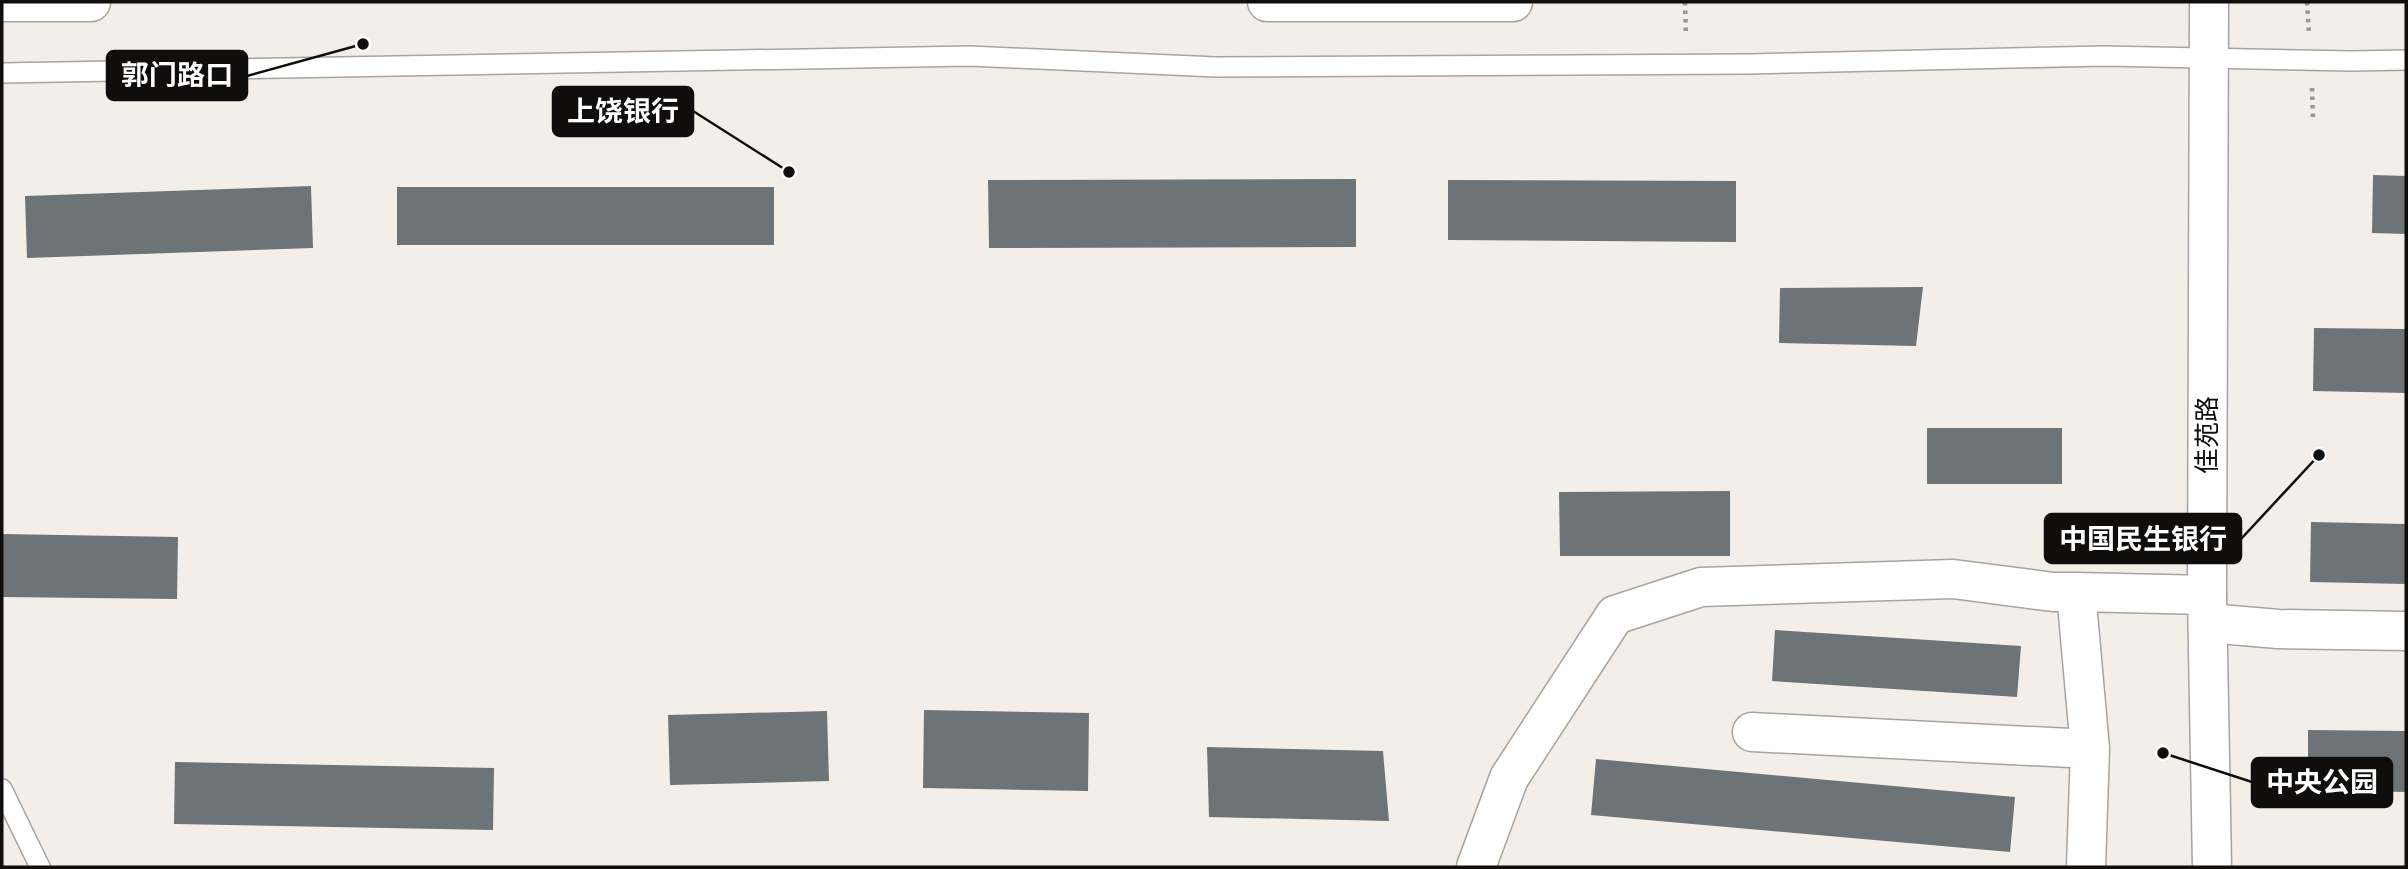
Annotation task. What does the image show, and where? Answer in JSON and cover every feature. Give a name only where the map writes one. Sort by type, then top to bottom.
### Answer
[{"type":"street","points":[[2,2],[91,2]]},
{"type":"street","points":[[1267,2],[1513,2]]},
{"type":"street","name":"佳苑路","points":[[2209,2],[2208,609],[2212,867]]},
{"type":"street","points":[[1476,867],[1509,778],[1615,615],[1701,587],[1953,579],[2208,609],[2278,629],[2406,631]]},
{"type":"street","points":[[2076,592],[2090,749],[2086,867]]},
{"type":"street","points":[[1752,732],[2090,749]]},
{"type":"lane","points":[[2,73],[970,56],[1216,67],[1749,64],[2104,56],[2406,60]]},
{"type":"lane","points":[[2,789],[40,867]]},
{"type":"building","points":[[2373,175],[2406,176],[2406,234],[2372,233]]},
{"type":"building","points":[[1356,179],[1356,247],[989,248],[988,180]]},
{"type":"building","points":[[1448,180],[1736,181],[1736,242],[1448,240]]},
{"type":"building","points":[[311,186],[313,248],[27,258],[25,196]]},
{"type":"building","points":[[397,187],[774,187],[774,245],[397,245]]},
{"type":"building","points":[[1923,287],[1916,346],[1779,343],[1780,288]]},
{"type":"building","points":[[2314,328],[2406,329],[2406,393],[2313,391]]},
{"type":"building","points":[[1927,428],[2062,428],[2062,484],[1927,484]]},
{"type":"building","points":[[1730,491],[1730,556],[1560,556],[1559,492]]},
{"type":"building","points":[[2311,522],[2406,524],[2406,584],[2310,582]]},
{"type":"building","points":[[2,534],[178,537],[177,599],[2,597]]},
{"type":"building","points":[[1775,630],[2021,646],[2017,697],[1772,681]]},
{"type":"building","points":[[924,710],[1089,713],[1088,791],[923,788]]},
{"type":"building","points":[[827,711],[829,781],[670,785],[668,715]]},
{"type":"building","points":[[2308,730],[2406,731],[2406,792],[2308,790]]},
{"type":"building","points":[[1207,747],[1383,751],[1389,821],[1209,817]]},
{"type":"building","points":[[1596,759],[2015,797],[2010,852],[1591,815]]},
{"type":"building","points":[[175,762],[494,768],[493,830],[174,824]]},
{"type":"place","name":"郭门路口","points":[[363,44]]},
{"type":"place","name":"上饶银行","points":[[789,172]]},
{"type":"place","name":"中国民生银行","points":[[2319,455]]},
{"type":"place","name":"中央公园","points":[[2163,753]]}]
